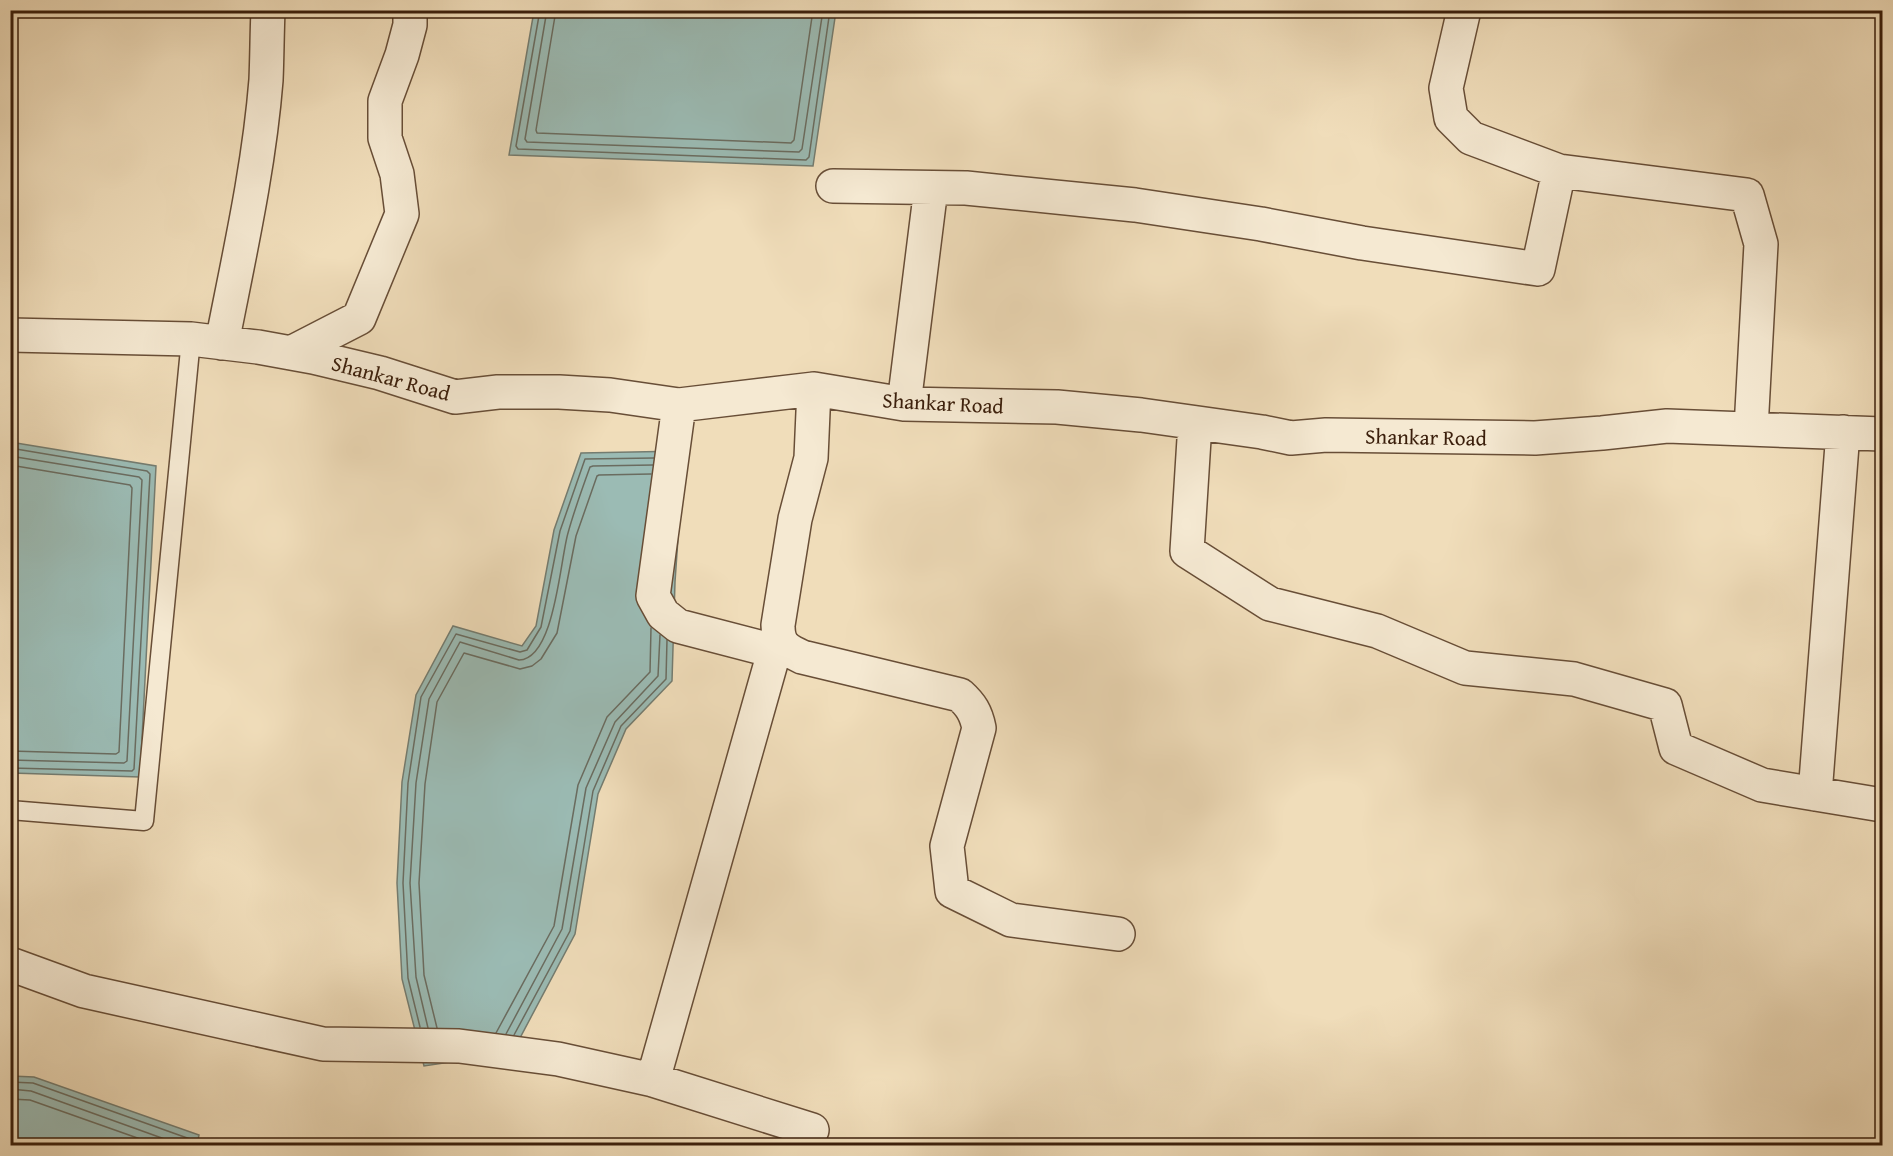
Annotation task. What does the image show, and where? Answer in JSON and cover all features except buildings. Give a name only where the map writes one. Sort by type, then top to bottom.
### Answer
[{"type":"street","points":[[206,341],[240,252],[266,80],[268,10]]},
{"type":"street","points":[[291,353],[359,318],[402,214],[397,174],[385,138],[385,101],[402,55],[410,25],[410,10]]},
{"type":"street","points":[[1464,10],[1446,88],[1451,118],[1471,138],[1559,171],[1747,195],[1761,244],[1751,429]]},
{"type":"street","points":[[833,186],[966,188],[1135,205],[1261,224],[1362,243],[1539,269],[1559,171]]},
{"type":"street","points":[[904,404],[931,188]]},
{"type":"street","name":"Shankar Road","points":[[10,335],[206,341],[291,353],[380,373],[455,397],[498,392],[560,392],[610,395],[680,405],[814,389],[904,404],[1057,407],[1141,414],[1291,438],[1326,435],[1536,438],[1667,426],[1882,434]]},
{"type":"street","points":[[653,1080],[776,644],[795,519],[811,458],[814,389]]},
{"type":"street","points":[[680,405],[653,596],[663,614],[678,626],[776,644],[802,657],[960,695],[971,705],[977,715],[979,728],[947,846],[952,891],[1011,920],[1118,934]]},
{"type":"street","points":[[1195,423],[1187,551],[1270,604],[1377,631],[1465,668],[1574,679],[1665,705],[1676,748],[1762,785],[1882,805]]},
{"type":"street","points":[[1815,794],[1843,432]]},
{"type":"street","points":[[10,964],[84,991],[323,1044],[459,1046],[558,1059],[653,1080],[812,1130]]},
{"type":"lane","points":[[10,810],[144,821],[206,341]]},
{"type":"water","points":[[534,11],[836,11],[813,166],[509,155]]},
{"type":"water","points":[[10,442],[156,466],[140,777],[11,773]]},
{"type":"water","points":[[684,451],[675,582],[672,681],[626,729],[598,794],[575,934],[512,1053],[424,1066],[402,979],[397,883],[402,782],[416,695],[453,626],[522,646],[536,626],[554,530],[581,453]]},
{"type":"water","points":[[11,1076],[34,1077],[199,1135],[197,1145],[11,1145]]}]
